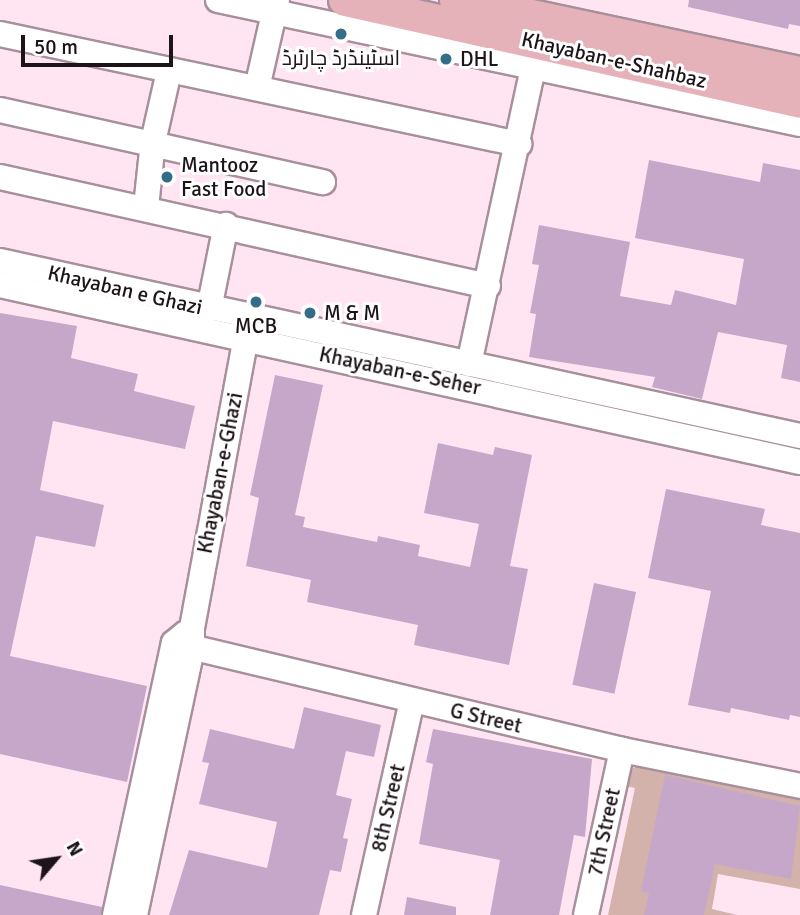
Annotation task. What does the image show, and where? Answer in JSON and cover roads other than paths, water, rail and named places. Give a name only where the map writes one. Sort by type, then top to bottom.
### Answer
[{"type":"main road","name":"Khayaban-e-Shahbaz","points":[[345,0],[536,54],[638,53],[800,73]]},
{"type":"main road","name":"Khayaban-e-Shahbaz","points":[[456,0],[800,102]]},
{"type":"street","points":[[218,0],[275,6],[536,54],[800,124]]},
{"type":"street","points":[[531,0],[800,58]]},
{"type":"street","points":[[257,88],[275,6]]},
{"type":"street","points":[[0,34],[519,144]]},
{"type":"street","points":[[469,365],[519,144],[536,54]]},
{"type":"street","points":[[146,207],[153,142],[169,71]]},
{"type":"street","points":[[0,110],[323,182]]},
{"type":"street","points":[[0,177],[146,207],[488,286]]},
{"type":"street","points":[[209,309],[226,225]]},
{"type":"street","name":"Khayaban e Ghazi","points":[[0,261],[209,309],[247,329]]},
{"type":"street","name":"Khayaban-e-Seher","points":[[0,285],[469,365],[800,436]]},
{"type":"street","name":"Khayaban-e-Seher","points":[[247,329],[800,462]]},
{"type":"street","name":"Khayaban-e-Ghazi","points":[[135,915],[247,329]]},
{"type":"street","name":"Khayaban-e-Ghazi","points":[[115,915],[186,640]]},
{"type":"street","name":"G Street","points":[[186,640],[412,701],[622,750],[800,786]]},
{"type":"street","name":"8th Street","points":[[364,915],[412,701]]},
{"type":"street","name":"7th Street","points":[[586,915],[622,750]]},
{"type":"place","name":"اسٹینڈرڈ چارٹرڈ","points":[[341,34]]},
{"type":"place","name":"DHL","points":[[446,59]]},
{"type":"place","name":"Mantooz Fast Food","points":[[167,177]]},
{"type":"place","name":"MCB","points":[[256,302]]},
{"type":"place","name":"M & M","points":[[310,313]]}]
